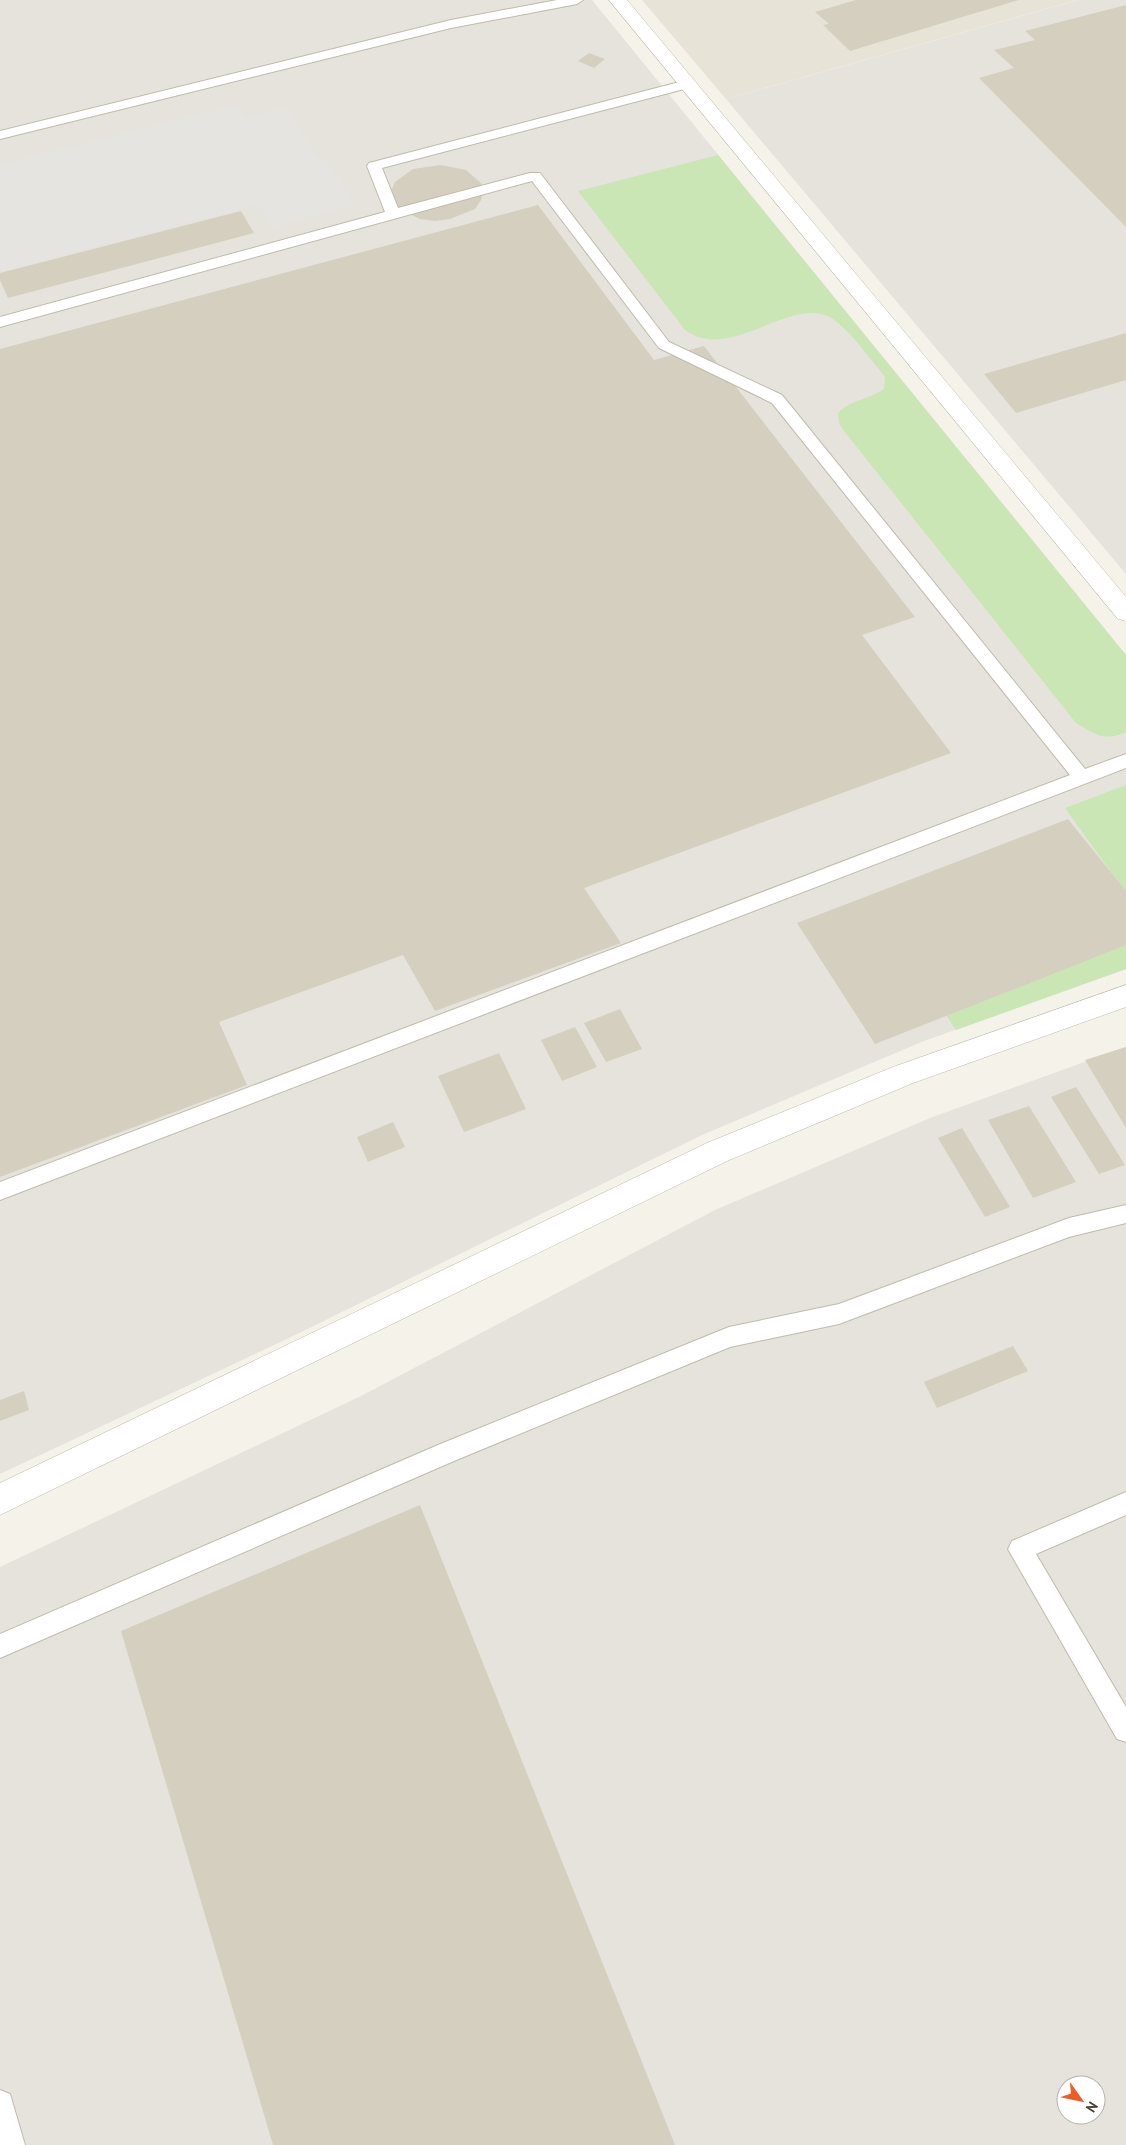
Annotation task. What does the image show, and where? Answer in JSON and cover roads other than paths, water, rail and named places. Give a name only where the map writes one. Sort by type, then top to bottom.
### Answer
[{"type":"street","points":[[618,0],[1126,613]]},
{"type":"street","points":[[0,1499],[717,1152],[903,1075],[1126,996]]},
{"type":"lane","points":[[0,136],[451,24],[577,0]]},
{"type":"lane","points":[[393,214],[374,166],[687,84]]},
{"type":"lane","points":[[0,322],[535,176],[664,346],[777,399],[1082,778]]},
{"type":"lane","points":[[0,1191],[1126,761]]},
{"type":"lane","points":[[0,1646],[446,1453],[729,1337],[839,1314],[1069,1228],[1126,1214]]},
{"type":"lane","points":[[1126,1503],[1020,1549],[1126,1730]]},
{"type":"lane","points":[[0,2104],[11,2145]]}]
